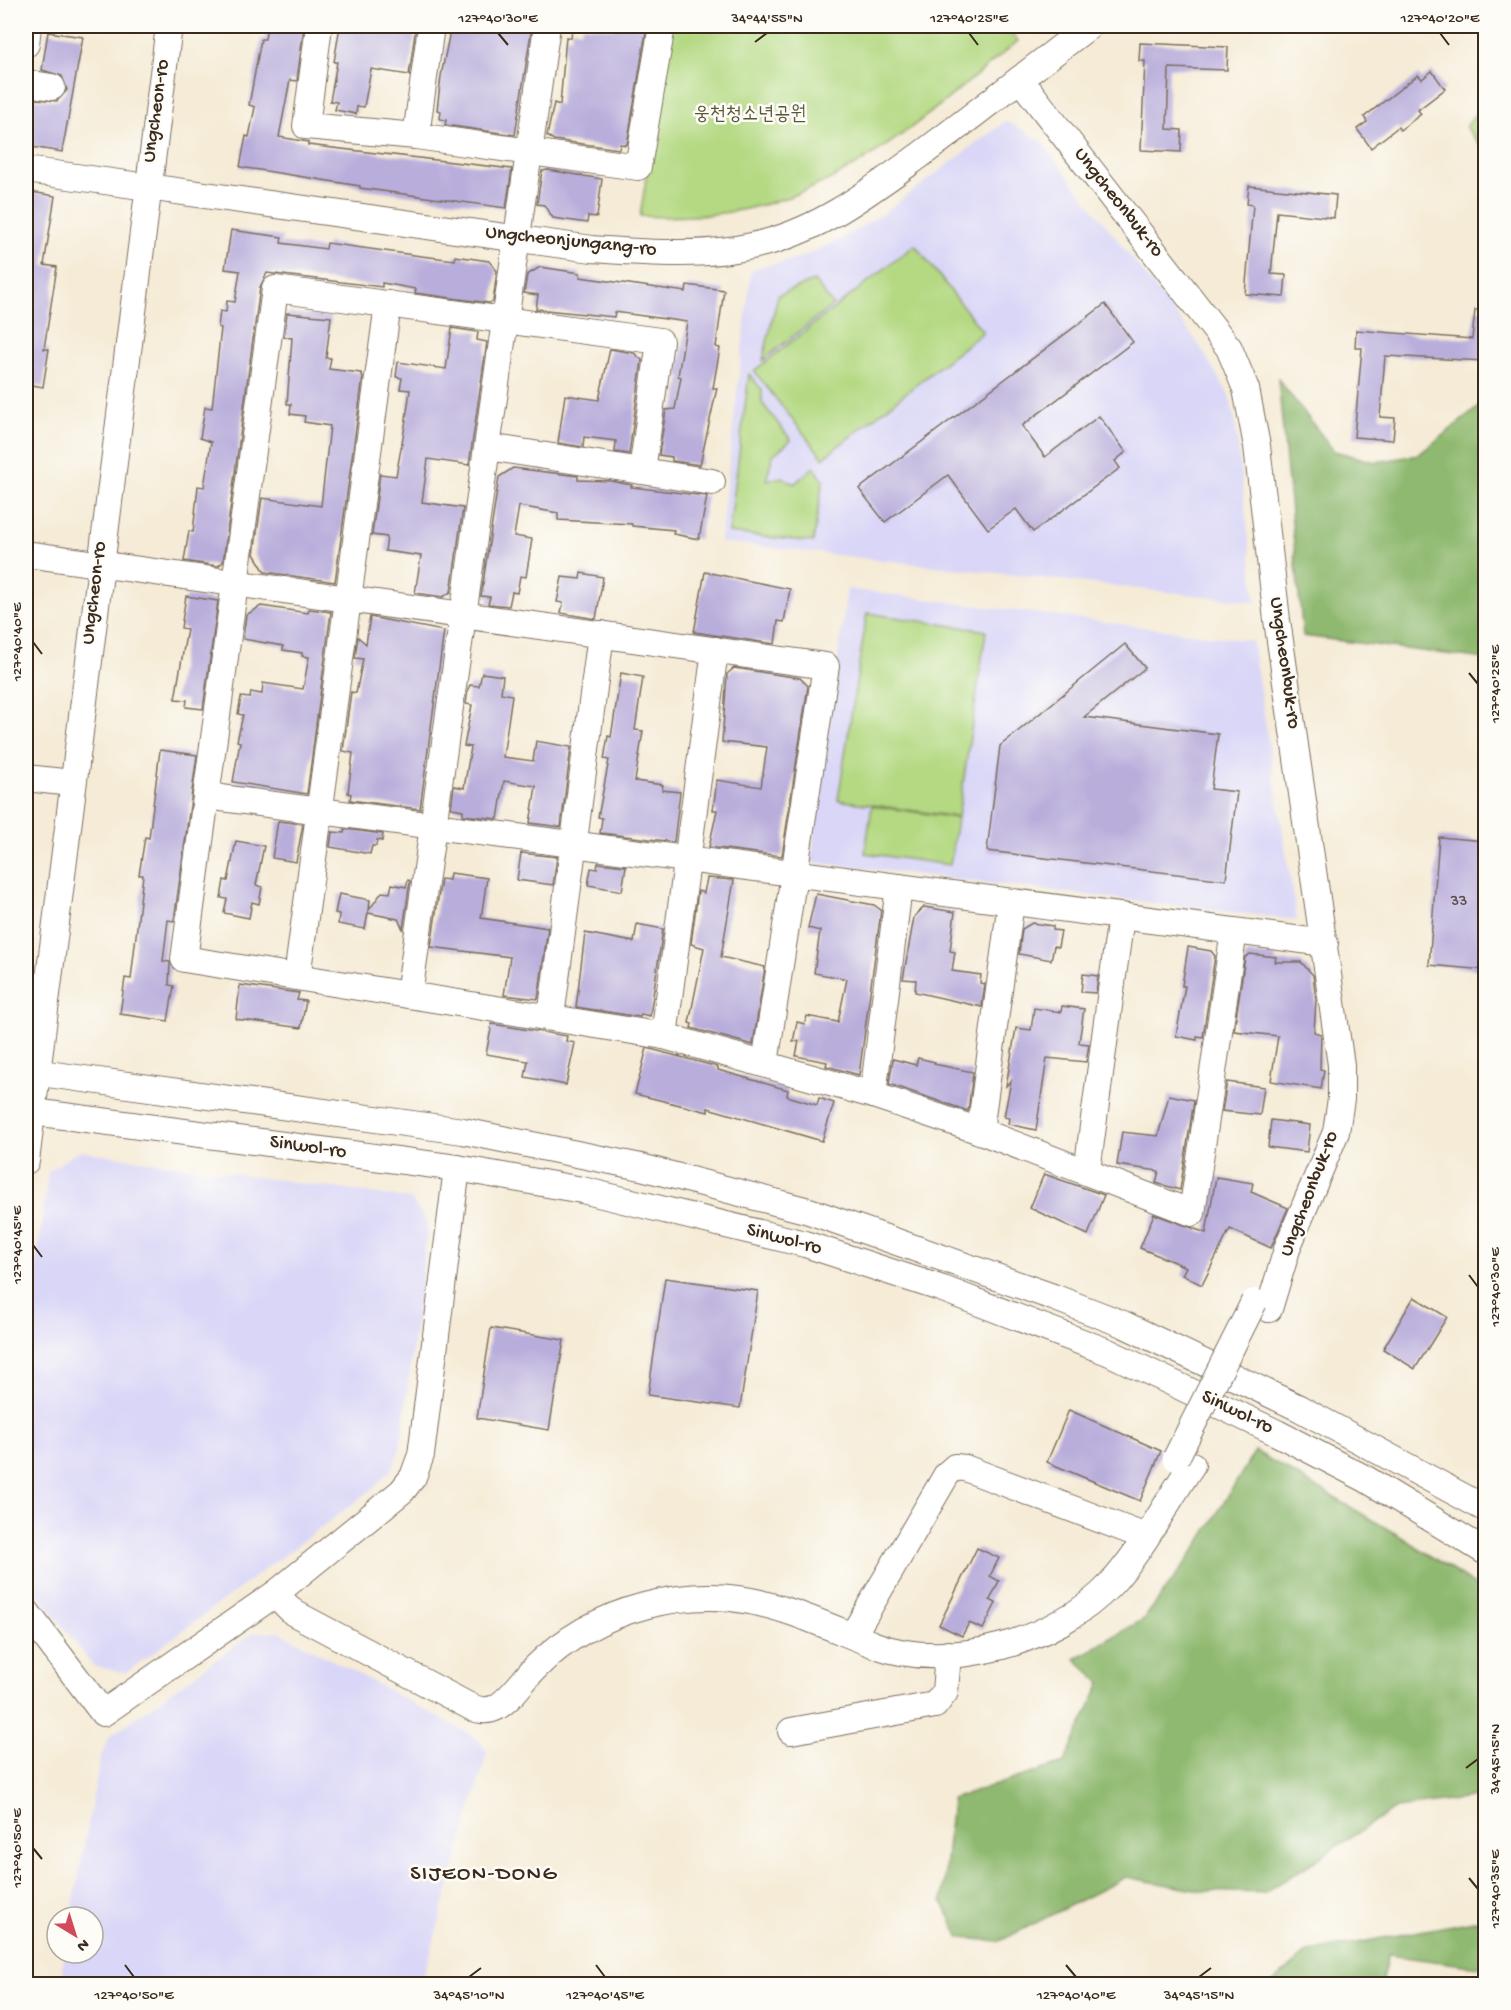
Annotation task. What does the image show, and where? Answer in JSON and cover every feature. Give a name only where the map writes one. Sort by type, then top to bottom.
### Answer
[{"type":"street","points":[[26,44],[28,26]]},
{"type":"street","name":"Ungcheon-ro","points":[[26,1161],[30,1072],[72,783],[169,26]]},
{"type":"street","points":[[319,26],[306,126],[416,136],[639,167],[662,26]]},
{"type":"street","points":[[416,136],[431,26]]},
{"type":"street","points":[[409,995],[547,26]]},
{"type":"street","name":"Ungcheonjungang-ro","points":[[26,171],[592,249],[660,254],[743,249],[767,243],[822,220],[858,199],[938,142],[1089,26]]},
{"type":"street","name":"Ungcheonbuk-ro","points":[[276,1594],[294,1613],[471,1707],[483,1711],[503,1702],[546,1658],[572,1637],[611,1617],[659,1602],[703,1596],[755,1600],[899,1652],[948,1654],[1006,1645],[1044,1631],[1073,1616],[1109,1586],[1146,1537],[1159,1514],[1262,1306],[1335,1132],[1340,1110],[1340,1047],[1277,620],[1257,446],[1241,374],[1229,348],[1198,304],[1020,79]]},
{"type":"street","points":[[26,83],[52,87]]},
{"type":"street","points":[[642,471],[660,341],[275,289],[184,959],[664,1036],[873,1095],[980,1131],[1192,1213],[1234,931]]},
{"type":"street","points":[[297,977],[388,304]]},
{"type":"street","points":[[488,447],[712,482]]},
{"type":"street","points":[[26,554],[826,666],[765,1063]]},
{"type":"street","points":[[551,1017],[601,634]]},
{"type":"street","points":[[664,1036],[715,650]]},
{"type":"street","points":[[26,778],[72,783]]},
{"type":"street","points":[[206,796],[1325,943]]},
{"type":"street","points":[[873,1095],[899,887]]},
{"type":"street","points":[[980,1131],[1011,902]]},
{"type":"street","points":[[1087,1171],[1121,916]]},
{"type":"street","name":"Sinwol-ro","points":[[30,1072],[463,1131],[641,1167],[809,1211],[1123,1324],[1299,1408],[1485,1509]]},
{"type":"street","name":"Sinwol-ro","points":[[28,1111],[457,1168],[582,1190],[805,1244],[943,1289],[1108,1352],[1277,1433],[1366,1479],[1485,1552]]},
{"type":"street","points":[[26,1611],[103,1713],[276,1594],[402,1491],[412,1477],[421,1455],[457,1168]]},
{"type":"street","points":[[853,1635],[946,1474],[955,1467],[965,1468],[1146,1537]]},
{"type":"street","points":[[791,1731],[935,1705],[945,1692],[948,1654]]},
{"type":"shaded area","points":[[1006,121],[1039,139],[1197,342],[1229,395],[1235,421],[1256,602],[720,542],[751,271],[798,259],[841,239],[882,214]]},
{"type":"shaded area","points":[[847,589],[1252,641],[1297,920],[811,862]]},
{"type":"shaded area","points":[[78,1151],[411,1199],[428,1224],[400,1449],[392,1469],[374,1488],[126,1673],[93,1666],[26,1578],[26,1343],[48,1172]]},
{"type":"shaded area","points":[[278,1631],[477,1738],[487,1752],[428,1962],[419,1984],[66,1984],[63,1965],[105,1965],[105,1905],[73,1905],[100,1759],[109,1737],[253,1633]]},
{"type":"green space","name":"웅천청소년공원","points":[[671,26],[1005,26],[1018,41],[889,143],[847,170],[802,192],[754,207],[701,215],[640,216]]},
{"type":"green space","points":[[1485,101],[1485,152],[1466,127]]},
{"type":"green space","points":[[915,245],[983,332],[823,458],[754,371]]},
{"type":"green space","points":[[814,281],[833,305],[763,360],[778,295]]},
{"type":"green space","points":[[749,374],[762,390],[762,403],[791,440],[773,455],[766,480],[783,477],[794,484],[814,467],[823,480],[813,542],[729,533]]},
{"type":"green space","points":[[1278,379],[1334,451],[1376,462],[1418,455],[1485,402],[1485,659],[1303,636]]},
{"type":"green space","points":[[867,613],[986,631],[958,817],[838,800]]},
{"type":"green space","points":[[872,806],[957,818],[950,865],[865,853]]},
{"type":"green space","points":[[1255,1451],[1403,1538],[1485,1592],[1485,1796],[1396,1808],[1265,1893],[1200,1891],[1126,1877],[1000,1941],[960,1938],[942,1901],[952,1799],[1064,1763],[1101,1683],[1075,1659],[1144,1619],[1195,1550]]},
{"type":"green space","points":[[1485,1919],[1485,1968],[1388,1955],[1381,1984],[1271,1984],[1308,1952]]},
{"type":"building","points":[[267,26],[304,26],[297,81],[290,80],[279,137],[308,142],[308,145],[512,169],[506,208],[360,188],[360,186],[240,167],[255,107],[249,105],[261,39],[265,39]]},
{"type":"building","points":[[340,26],[416,26],[409,75],[371,69],[364,107],[357,106],[356,114],[335,110],[337,102],[330,101]]},
{"type":"building","points":[[451,26],[532,26],[515,135],[445,125],[446,120],[440,119],[441,111],[437,110],[441,76]]},
{"type":"building","points":[[582,26],[614,29],[614,26],[647,26],[627,145],[620,144],[619,149],[554,140],[547,136],[554,103],[560,105],[566,37],[571,38],[572,29],[581,31]]},
{"type":"building","points":[[48,32],[83,37],[62,152],[26,146],[26,98],[57,101],[67,90],[62,76],[42,70]]},
{"type":"building","points":[[1140,43],[1228,47],[1227,70],[1169,68],[1167,129],[1182,130],[1181,152],[1141,150],[1145,61],[1139,61]]},
{"type":"building","points":[[1432,71],[1445,89],[1418,110],[1421,114],[1400,130],[1398,127],[1371,148],[1357,129],[1367,122],[1364,117],[1418,75],[1422,79]]},
{"type":"building","points":[[542,171],[602,179],[597,217],[588,216],[587,223],[553,218],[544,205],[537,204]]},
{"type":"building","points":[[1249,186],[1336,195],[1334,218],[1277,212],[1271,274],[1286,275],[1284,297],[1245,294],[1253,205],[1247,204]]},
{"type":"building","points":[[32,192],[55,196],[44,265],[57,267],[44,349],[49,349],[43,387],[26,384],[26,242],[30,214],[26,213],[26,196],[32,196]]},
{"type":"building","points":[[231,230],[282,237],[281,243],[326,249],[327,243],[455,260],[455,256],[489,261],[497,271],[493,302],[489,303],[415,293],[416,289],[382,283],[382,287],[267,273],[260,287],[223,562],[218,566],[184,561],[189,531],[193,532],[198,486],[204,487],[211,442],[200,438],[205,407],[212,408],[221,328],[218,327],[220,311],[226,312],[227,301],[235,302],[240,271],[225,269]]},
{"type":"building","points":[[540,267],[580,273],[580,277],[686,292],[687,285],[724,290],[716,347],[720,348],[713,388],[717,388],[700,465],[672,461],[672,457],[659,455],[666,410],[675,409],[687,322],[615,312],[614,317],[536,309],[538,295],[524,293],[527,275]]},
{"type":"building","points":[[1105,304],[1133,342],[1022,426],[1045,457],[1099,416],[1126,452],[1115,461],[1120,468],[1033,532],[1016,509],[988,529],[948,475],[885,522],[859,489]]},
{"type":"building","points":[[1475,310],[1485,310],[1485,361],[1385,356],[1380,417],[1395,418],[1393,440],[1354,437],[1362,348],[1355,348],[1356,330],[1472,339]]},
{"type":"building","points":[[287,313],[331,317],[326,358],[331,358],[329,369],[361,373],[363,377],[335,582],[265,572],[254,554],[262,498],[321,506],[330,426],[304,422],[305,416],[290,414],[291,404],[287,404],[292,338],[284,337]]},
{"type":"building","points":[[452,328],[478,332],[477,340],[487,342],[469,465],[428,459],[422,502],[463,508],[451,592],[443,597],[415,593],[421,556],[385,551],[387,537],[372,535],[380,474],[396,476],[405,426],[410,390],[400,389],[402,378],[396,377],[398,362],[446,369]]},
{"type":"building","points":[[610,349],[634,353],[642,360],[629,454],[615,452],[616,441],[584,437],[583,447],[558,443],[565,395],[599,400]]},
{"type":"building","points":[[513,468],[578,476],[578,480],[610,481],[632,485],[631,487],[707,496],[699,539],[673,534],[674,530],[632,526],[632,524],[558,520],[558,513],[519,506],[514,536],[532,539],[526,577],[520,576],[517,593],[512,592],[509,606],[488,604],[490,597],[481,596],[499,477]]},
{"type":"building","points":[[705,572],[790,589],[784,622],[778,621],[775,644],[694,632]]},
{"type":"building","points":[[581,573],[603,577],[596,619],[561,613],[563,603],[557,602],[562,577],[580,579]]},
{"type":"building","points":[[186,596],[218,601],[203,709],[186,707],[187,700],[175,699],[187,629],[181,628]]},
{"type":"building","points":[[261,606],[308,613],[309,609],[331,612],[307,794],[233,782],[240,742],[237,741],[243,715],[238,714],[241,697],[250,698],[251,692],[262,694],[263,683],[303,689],[309,657],[302,656],[302,653],[283,650],[283,646],[243,639],[246,615]]},
{"type":"building","points":[[370,617],[444,631],[420,809],[350,800],[351,794],[348,793],[353,753],[343,751],[351,692],[356,693],[363,659],[355,658],[358,637],[366,644]]},
{"type":"building","points":[[1125,644],[1145,668],[1084,717],[1218,734],[1211,789],[1237,792],[1226,880],[987,851],[1000,746]]},
{"type":"building","points":[[734,668],[800,678],[808,686],[782,856],[709,847],[717,810],[713,810],[717,780],[761,787],[767,747],[722,742],[727,674]]},
{"type":"building","points":[[482,673],[503,676],[501,693],[512,695],[503,757],[533,761],[536,741],[571,747],[561,827],[530,823],[536,786],[504,781],[498,819],[463,815],[463,810],[451,808],[454,786],[464,788],[471,747],[464,746],[472,705],[466,704],[468,689],[470,685],[479,686]]},
{"type":"building","points":[[621,673],[643,677],[635,730],[643,731],[635,781],[663,785],[662,790],[680,792],[674,842],[600,833],[602,818],[598,817],[609,760],[604,759],[608,736],[611,737]]},
{"type":"building","points":[[160,750],[197,755],[174,921],[168,920],[163,961],[170,962],[169,985],[174,986],[168,1021],[120,1014],[125,978],[131,979],[143,875],[139,875],[145,837],[149,838]]},
{"type":"building","points":[[278,821],[303,824],[296,862],[272,858]]},
{"type":"building","points":[[345,829],[383,834],[382,841],[377,840],[370,854],[330,847],[332,832],[344,833]]},
{"type":"building","points":[[1439,837],[1485,841],[1481,930],[1485,930],[1485,970],[1429,965]]},
{"type":"building","points":[[236,841],[264,846],[256,885],[262,887],[259,904],[252,902],[249,918],[224,913],[227,899],[221,898],[224,880],[228,881]]},
{"type":"building","points":[[521,853],[557,857],[553,885],[517,880]]},
{"type":"building","points":[[598,863],[626,866],[622,891],[588,885],[591,868],[597,869]]},
{"type":"building","points":[[450,873],[487,878],[481,918],[548,928],[538,999],[504,995],[510,957],[431,947],[441,879],[449,880]]},
{"type":"building","points":[[707,878],[734,880],[721,957],[765,967],[753,1045],[691,1028],[692,1024],[689,1023],[704,948],[691,944],[698,891],[704,893]]},
{"type":"building","points":[[408,880],[410,881],[403,929],[398,919],[368,913],[365,929],[338,924],[339,914],[335,913],[339,894],[370,900],[369,910],[382,892],[390,893],[392,884],[406,887]]},
{"type":"building","points":[[816,894],[874,905],[881,910],[859,1075],[826,1066],[827,1062],[796,1056],[799,1041],[793,1042],[797,1022],[805,1024],[807,1016],[838,1022],[847,979],[814,973],[820,931],[808,928]]},
{"type":"building","points":[[924,907],[955,912],[950,951],[955,952],[952,971],[981,975],[980,983],[985,984],[982,1007],[915,992],[916,980],[903,979],[914,917]]},
{"type":"building","points":[[1032,923],[1053,926],[1053,930],[1061,931],[1058,947],[1054,946],[1051,960],[1019,954],[1022,929]]},
{"type":"building","points":[[637,924],[663,929],[650,1016],[641,1014],[640,1017],[576,1007],[585,933],[634,942]]},
{"type":"building","points":[[1188,947],[1211,951],[1215,956],[1203,1037],[1197,1036],[1197,1040],[1176,1036],[1185,986],[1182,986]]},
{"type":"building","points":[[1250,954],[1276,957],[1275,962],[1301,962],[1313,975],[1316,1000],[1314,1032],[1321,1034],[1320,1069],[1324,1070],[1321,1089],[1271,1081],[1278,1036],[1234,1031],[1245,957]]},
{"type":"building","points":[[1083,974],[1098,976],[1096,993],[1081,992]]},
{"type":"building","points":[[240,985],[299,993],[297,1000],[306,1001],[301,1028],[236,1019]]},
{"type":"building","points":[[1062,1006],[1084,1009],[1079,1043],[1089,1044],[1086,1062],[1047,1058],[1036,1130],[1008,1124],[1009,1118],[1004,1117],[1011,1081],[1006,1086],[1016,1028],[1031,1030],[1034,1008],[1061,1012]]},
{"type":"building","points":[[492,1024],[567,1036],[566,1041],[575,1043],[566,1085],[525,1077],[528,1061],[486,1054]]},
{"type":"building","points":[[647,1048],[718,1067],[718,1070],[788,1090],[787,1096],[817,1105],[819,1098],[834,1103],[822,1141],[708,1108],[708,1112],[635,1094]]},
{"type":"building","points":[[918,1058],[935,1062],[934,1064],[973,1072],[968,1111],[889,1084],[893,1059],[916,1065]]},
{"type":"building","points":[[1227,1082],[1264,1087],[1260,1115],[1222,1111]]},
{"type":"building","points":[[1169,1095],[1194,1100],[1180,1190],[1156,1183],[1159,1171],[1117,1165],[1122,1132],[1158,1136]]},
{"type":"building","points":[[1271,1120],[1310,1125],[1307,1152],[1268,1147]]},
{"type":"building","points":[[1044,1174],[1104,1195],[1088,1235],[1030,1208]]},
{"type":"building","points":[[1216,1177],[1253,1183],[1251,1192],[1288,1208],[1271,1248],[1230,1229],[1202,1285],[1182,1275],[1186,1267],[1140,1248],[1154,1214],[1206,1233]]},
{"type":"building","points":[[665,1278],[758,1291],[740,1408],[648,1395]]},
{"type":"building","points":[[1414,1297],[1447,1317],[1415,1369],[1383,1349]]},
{"type":"building","points":[[491,1328],[564,1340],[549,1430],[477,1418]]},
{"type":"building","points":[[1069,1410],[1161,1451],[1140,1501],[1047,1462]]},
{"type":"building","points":[[977,1548],[999,1558],[990,1576],[999,1581],[990,1600],[996,1603],[983,1629],[969,1623],[962,1636],[939,1625]]},
{"type":"district","name":"SIJEON-DONG","points":[[484,1875]]}]
